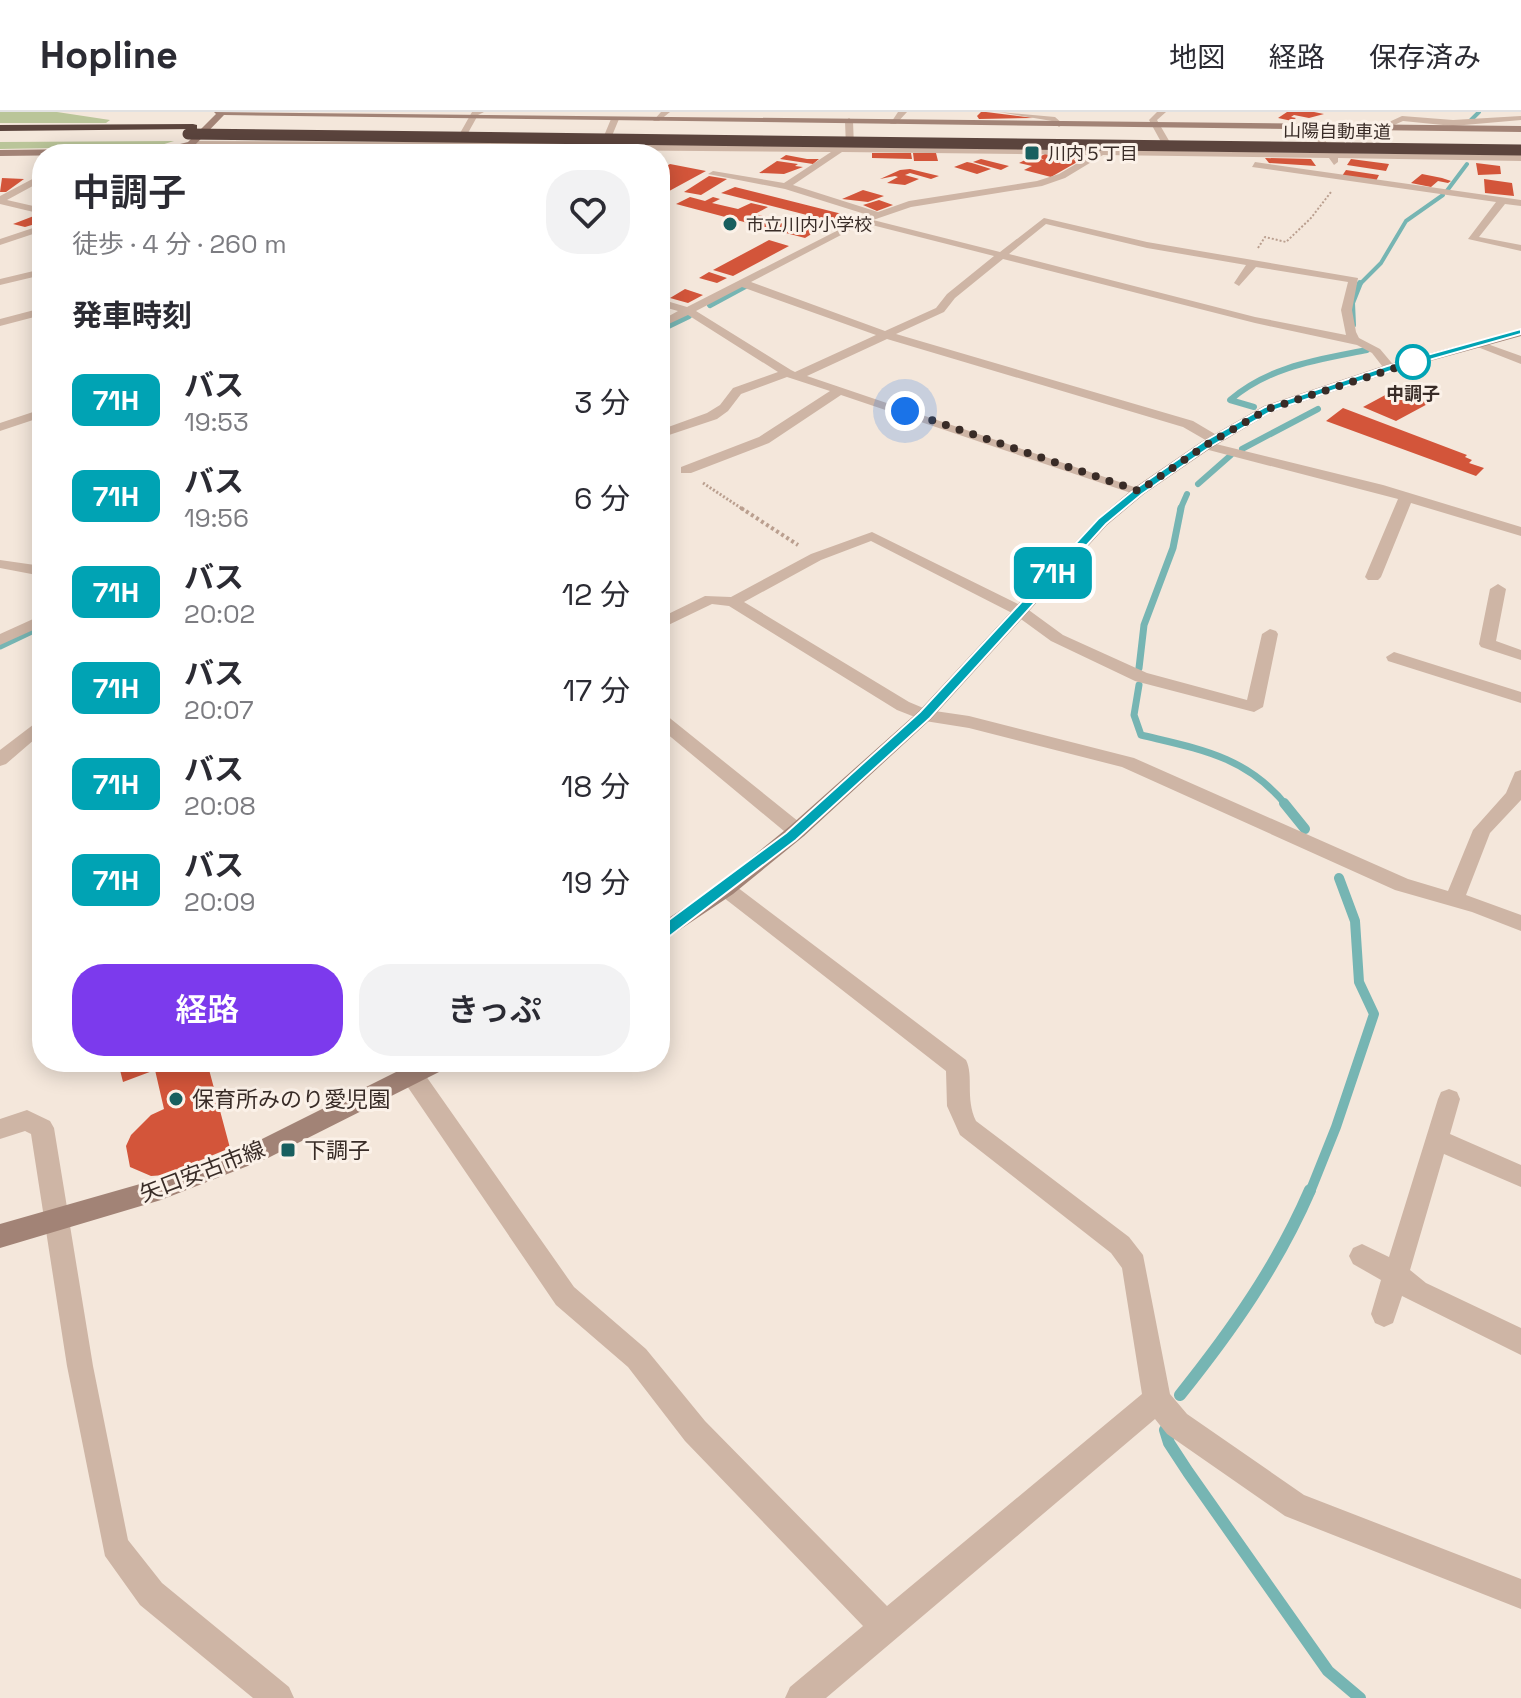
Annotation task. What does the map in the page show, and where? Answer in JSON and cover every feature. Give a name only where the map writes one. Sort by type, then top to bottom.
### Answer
[{"type":"highway","points":[[83,115],[192,132]]},
{"type":"highway","name":"山陽自動車道","points":[[0,128],[1521,150]]},
{"type":"highway","name":"山陽自動車道","points":[[0,136],[297,128],[1521,142]]},
{"type":"street","points":[[893,122],[903,112]]},
{"type":"street","points":[[1003,112],[1055,119],[1059,124]]},
{"type":"street","points":[[1162,112],[1153,120],[1172,153]]},
{"type":"street","points":[[174,144],[220,113],[476,113],[615,119],[661,114],[893,122],[1521,129]]},
{"type":"street","points":[[192,132],[303,144],[458,144],[476,113]]},
{"type":"street","points":[[1380,128],[1403,115],[1453,123],[1521,114]]},
{"type":"street","points":[[605,144],[615,119]]},
{"type":"street","points":[[846,148],[849,121]]},
{"type":"street","points":[[1310,127],[1335,160],[1326,175]]},
{"type":"street","points":[[670,147],[1521,158]]},
{"type":"street","points":[[670,152],[678,147]]},
{"type":"street","points":[[786,186],[846,148]]},
{"type":"street","points":[[670,320],[863,220],[909,204],[1039,184],[1062,176],[1102,152]]},
{"type":"street","points":[[0,153],[32,153]]},
{"type":"street","points":[[1205,153],[1213,159],[1521,203]]},
{"type":"street","points":[[713,174],[786,186],[878,215]]},
{"type":"street","points":[[0,201],[32,183]]},
{"type":"street","points":[[0,201],[32,209]]},
{"type":"street","points":[[1502,201],[1493,215],[1485,219],[1473,239],[1521,248]]},
{"type":"street","points":[[863,220],[1255,320],[1354,340],[1376,351],[1390,368]]},
{"type":"street","points":[[670,431],[712,416],[724,408],[737,391],[791,375],[940,310],[951,296],[1004,257],[1016,242],[1044,221],[1147,245],[1354,280],[1345,299],[1349,330],[1354,340]]},
{"type":"street","points":[[0,242],[32,231]]},
{"type":"street","points":[[1239,283],[1251,263]]},
{"type":"street","points":[[0,282],[32,274]]},
{"type":"street","points":[[742,283],[886,335],[1188,424],[1211,442],[1521,532]]},
{"type":"street","points":[[670,305],[689,311],[791,375],[1139,491]]},
{"type":"street","points":[[0,323],[32,314]]},
{"type":"street","points":[[670,928],[726,889],[797,831],[925,715],[1102,522],[1139,491],[1211,442],[1268,409],[1390,368],[1521,332]]},
{"type":"street","points":[[1479,344],[1521,360]]},
{"type":"street","points":[[686,470],[764,440],[839,391]]},
{"type":"street","points":[[1,425],[32,416]]},
{"type":"street","points":[[1373,577],[1406,497]]},
{"type":"street","points":[[733,602],[816,557],[872,536],[1020,611],[1057,638],[1141,677],[1254,707],[1270,634]]},
{"type":"street","points":[[0,564],[32,569]]},
{"type":"street","points":[[1498,589],[1487,644],[1521,655]]},
{"type":"street","points":[[670,619],[710,599],[733,602],[903,706],[925,715],[969,722],[1128,762],[1402,885],[1455,899],[1521,923]]},
{"type":"street","points":[[0,640],[32,625]]},
{"type":"street","points":[[1394,657],[1521,698]]},
{"type":"street","points":[[670,727],[797,831]]},
{"type":"street","points":[[0,760],[32,733]]},
{"type":"street","points":[[1455,899],[1482,830],[1514,796],[1521,776]]},
{"type":"street","points":[[726,889],[958,1067],[955,1087],[958,1111],[968,1128],[1120,1245],[1134,1264],[1157,1400],[1177,1424],[1295,1506],[1521,1594]]},
{"type":"street","name":"矢口安古市線","points":[[0,1236],[161,1189],[260,1151],[420,1072]]},
{"type":"street","points":[[413,1076],[565,1296],[637,1358],[695,1431],[886,1627]]},
{"type":"street","points":[[1384,1314],[1449,1099]]},
{"type":"street","points":[[0,1129],[27,1120],[42,1128],[115,1546],[151,1594],[278,1698]]},
{"type":"street","points":[[1436,1139],[1521,1176]]},
{"type":"street","points":[[1362,1256],[1396,1275],[1417,1292],[1521,1342]]},
{"type":"street","points":[[801,1698],[1157,1400]]},
{"type":"path","points":[[1251,263],[1265,237],[1286,242],[1311,218],[1332,191],[1345,185],[1348,179]]},
{"type":"path","points":[[686,470],[816,557]]},
{"type":"green space","points":[[0,112],[57,112],[110,120],[106,123],[0,123]]},
{"type":"green space","points":[[174,141],[164,144],[32,144],[32,148],[0,149],[0,142]]},
{"type":"building","points":[[981,112],[1034,118],[979,119],[977,116]]},
{"type":"building","points":[[1287,112],[1324,114],[1309,118],[1294,115],[1291,117],[1296,118],[1292,121],[1278,118]]},
{"type":"building","points":[[872,153],[911,153],[912,159],[872,158]]},
{"type":"building","points":[[913,153],[936,153],[938,161],[914,161]]},
{"type":"building","points":[[1045,154],[1061,157],[1066,154],[1078,157],[1073,160],[1079,161],[1051,177],[1024,170],[1032,166],[1019,163],[1031,157],[1044,160],[1039,157]]},
{"type":"building","points":[[786,155],[819,159],[813,164],[780,159]]},
{"type":"building","points":[[1265,158],[1311,159],[1316,166],[1269,163]]},
{"type":"building","points":[[981,159],[1009,166],[1001,170],[973,162]]},
{"type":"building","points":[[1351,159],[1389,164],[1386,171],[1347,165]]},
{"type":"building","points":[[777,161],[803,167],[784,174],[759,173]]},
{"type":"building","points":[[967,162],[991,169],[977,174],[954,167]]},
{"type":"building","points":[[1476,163],[1500,166],[1501,174],[1478,175]]},
{"type":"building","points":[[670,164],[706,171],[670,191]]},
{"type":"building","points":[[910,169],[939,176],[931,179],[910,173],[905,175],[919,179],[905,185],[887,183],[898,177],[895,176],[880,179],[900,170]]},
{"type":"building","points":[[1346,170],[1379,175],[1376,181],[1342,176]]},
{"type":"building","points":[[1422,174],[1451,181],[1438,181],[1431,187],[1411,183]]},
{"type":"building","points":[[709,176],[727,179],[701,195],[684,192]]},
{"type":"building","points":[[2,178],[24,179],[6,192],[0,192]]},
{"type":"building","points":[[1484,179],[1512,183],[1514,196],[1485,193]]},
{"type":"building","points":[[735,187],[850,216],[838,223],[721,193]]},
{"type":"building","points":[[863,190],[884,196],[868,202],[842,199]]},
{"type":"building","points":[[690,197],[705,201],[713,197],[720,199],[712,203],[738,209],[751,203],[768,207],[755,214],[795,224],[802,220],[811,223],[804,227],[818,230],[805,238],[676,204]]},
{"type":"building","points":[[879,200],[893,205],[877,211],[863,205]]},
{"type":"building","points":[[32,217],[32,225],[25,227],[13,224]]},
{"type":"building","points":[[769,240],[789,246],[733,276],[713,270]]},
{"type":"building","points":[[709,272],[727,278],[717,283],[699,278]]},
{"type":"building","points":[[685,289],[703,295],[688,303],[670,298]]},
{"type":"building","points":[[1402,386],[1435,400],[1396,421],[1363,407]]},
{"type":"building","points":[[1343,408],[1467,455],[1465,457],[1472,460],[1469,463],[1484,468],[1476,476],[1326,421]]},
{"type":"building","points":[[120,1072],[150,1072],[123,1082]]},
{"type":"building","points":[[155,1072],[210,1072],[230,1148],[165,1175],[151,1176],[130,1167],[126,1146],[131,1135],[151,1115],[164,1109]]},
{"type":"waterway","points":[[1471,120],[1479,112]]},
{"type":"waterway","points":[[1446,192],[1467,164]]},
{"type":"waterway","points":[[1359,285],[1381,263],[1406,221],[1443,195]]},
{"type":"waterway","points":[[710,305],[747,285]]},
{"type":"waterway","points":[[1353,325],[1352,303],[1359,285]]},
{"type":"waterway","points":[[670,325],[689,316]]},
{"type":"waterway","points":[[1254,407],[1230,400],[1245,388],[1278,372],[1312,361],[1367,350]]},
{"type":"waterway","points":[[1242,449],[1318,409]]},
{"type":"waterway","points":[[1198,484],[1231,455]]},
{"type":"waterway","points":[[1180,510],[1187,494]]},
{"type":"waterway","points":[[1139,668],[1144,625],[1173,548],[1181,508]]},
{"type":"waterway","points":[[0,646],[32,631]]},
{"type":"waterway","points":[[1139,685],[1134,715],[1141,735],[1202,750],[1238,765],[1271,788],[1286,805]]},
{"type":"waterway","points":[[1284,803],[1305,829]]},
{"type":"waterway","points":[[1310,1192],[1336,1127],[1374,1014],[1359,982],[1355,921],[1339,878]]},
{"type":"waterway","points":[[1180,1395],[1252,1297],[1283,1245],[1310,1190]]},
{"type":"waterway","points":[[1165,1430],[1169,1443],[1188,1472],[1328,1671],[1360,1698]]},
{"type":"bus line","name":"71H","points":[[670,928],[726,889],[791,836],[925,715],[1102,522],[1139,491],[1206,445],[1268,409],[1390,368],[1521,332]]},
{"type":"place","name":"川内５丁目","points":[[1032,153]]},
{"type":"place","name":"市立川内小学校","points":[[730,224]]},
{"type":"place","name":"中調子","points":[[1413,362]]},
{"type":"place","name":"保育所みのり愛児園","points":[[176,1099]]},
{"type":"place","name":"下調子","points":[[288,1150]]},
{"type":"route","points":[[905,411],[1139,491],[1206,445],[1268,409],[1420,360],[1413,362]]}]
